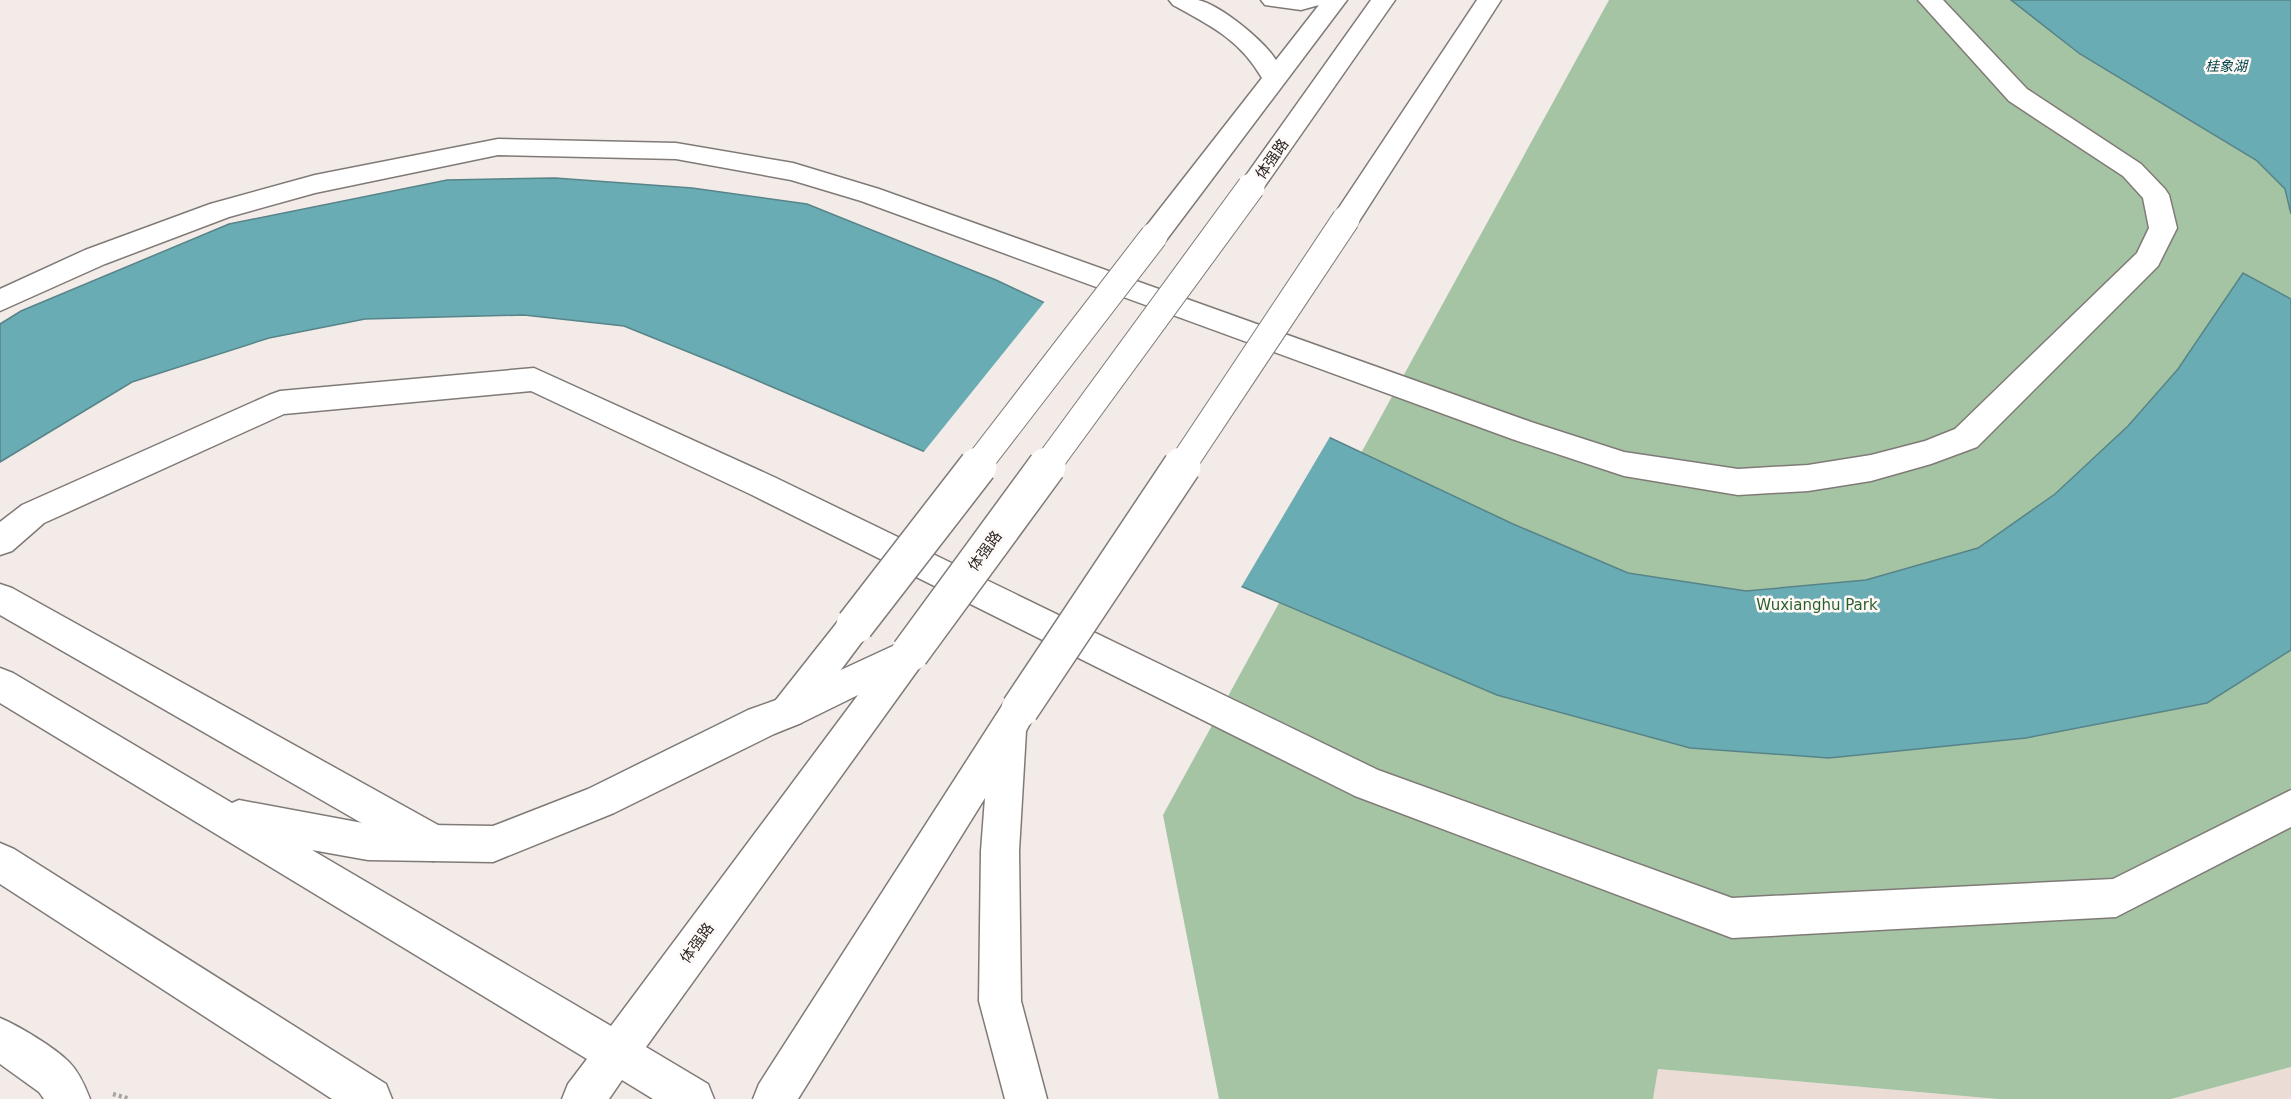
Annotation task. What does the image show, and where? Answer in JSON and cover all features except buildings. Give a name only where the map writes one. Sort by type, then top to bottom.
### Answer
[{"type":"main road","points":[[1181,0],[1225,24],[1259,52],[1275,79]]},
{"type":"main road","points":[[1273,0],[1301,3],[1312,0]]},
{"type":"main road","points":[[788,712],[1335,0]]},
{"type":"main road","name":"体强路","points":[[583,1099],[1251,187],[1383,0]]},
{"type":"main road","points":[[774,1099],[1014,717],[1489,0]]},
{"type":"main road","points":[[0,301],[95,257],[220,210],[315,184],[498,147],[676,151],[793,172],[870,195],[1512,427],[1624,464],[1738,482],[1808,478],[1881,465],[1931,452],[1966,438],[2148,259],[2163,228],[2156,195],[2132,170],[2019,96],[1930,0]]},
{"type":"main road","points":[[0,541],[33,514],[280,403],[534,379],[763,486],[1368,784],[1732,918],[2116,898],[2291,808]]},
{"type":"main road","points":[[0,598],[433,843]]},
{"type":"main road","points":[[219,814],[368,842],[493,844],[601,801],[761,722],[788,712],[910,653]]},
{"type":"main road","points":[[15,693],[693,1099]]},
{"type":"main road","points":[[1014,717],[1000,851],[1000,1001],[1026,1099]]},
{"type":"main road","points":[[0,862],[371,1099]]},
{"type":"main road","points":[[0,1040],[54,1077],[69,1099]]},
{"type":"shaded area","points":[[2291,1067],[2291,1099],[2171,1099]]},
{"type":"shaded area","points":[[1658,1069],[1998,1099],[1653,1099]]},
{"type":"green space","name":"Wuxianghu Park","points":[[1609,0],[2291,0],[2291,1067],[2171,1099],[1998,1099],[1658,1069],[1653,1099],[1219,1099],[1163,815]]},
{"type":"water","name":"桂象湖","points":[[2011,0],[2291,0],[2291,214],[2285,189],[2256,160],[2080,54]]},
{"type":"water","points":[[555,178],[692,188],[807,204],[996,280],[1513,524],[1628,573],[1746,591],[1866,580],[1978,548],[2055,494],[2128,426],[2178,369],[2243,273],[2291,299],[2291,650],[2207,703],[2026,738],[1829,758],[1690,748],[1497,695],[624,326],[524,315],[365,319],[269,338],[132,382],[0,462],[0,324],[21,311],[229,224],[447,180]]},
{"type":"pier","points":[[1046,300],[1331,435],[1240,589],[922,454]]}]
